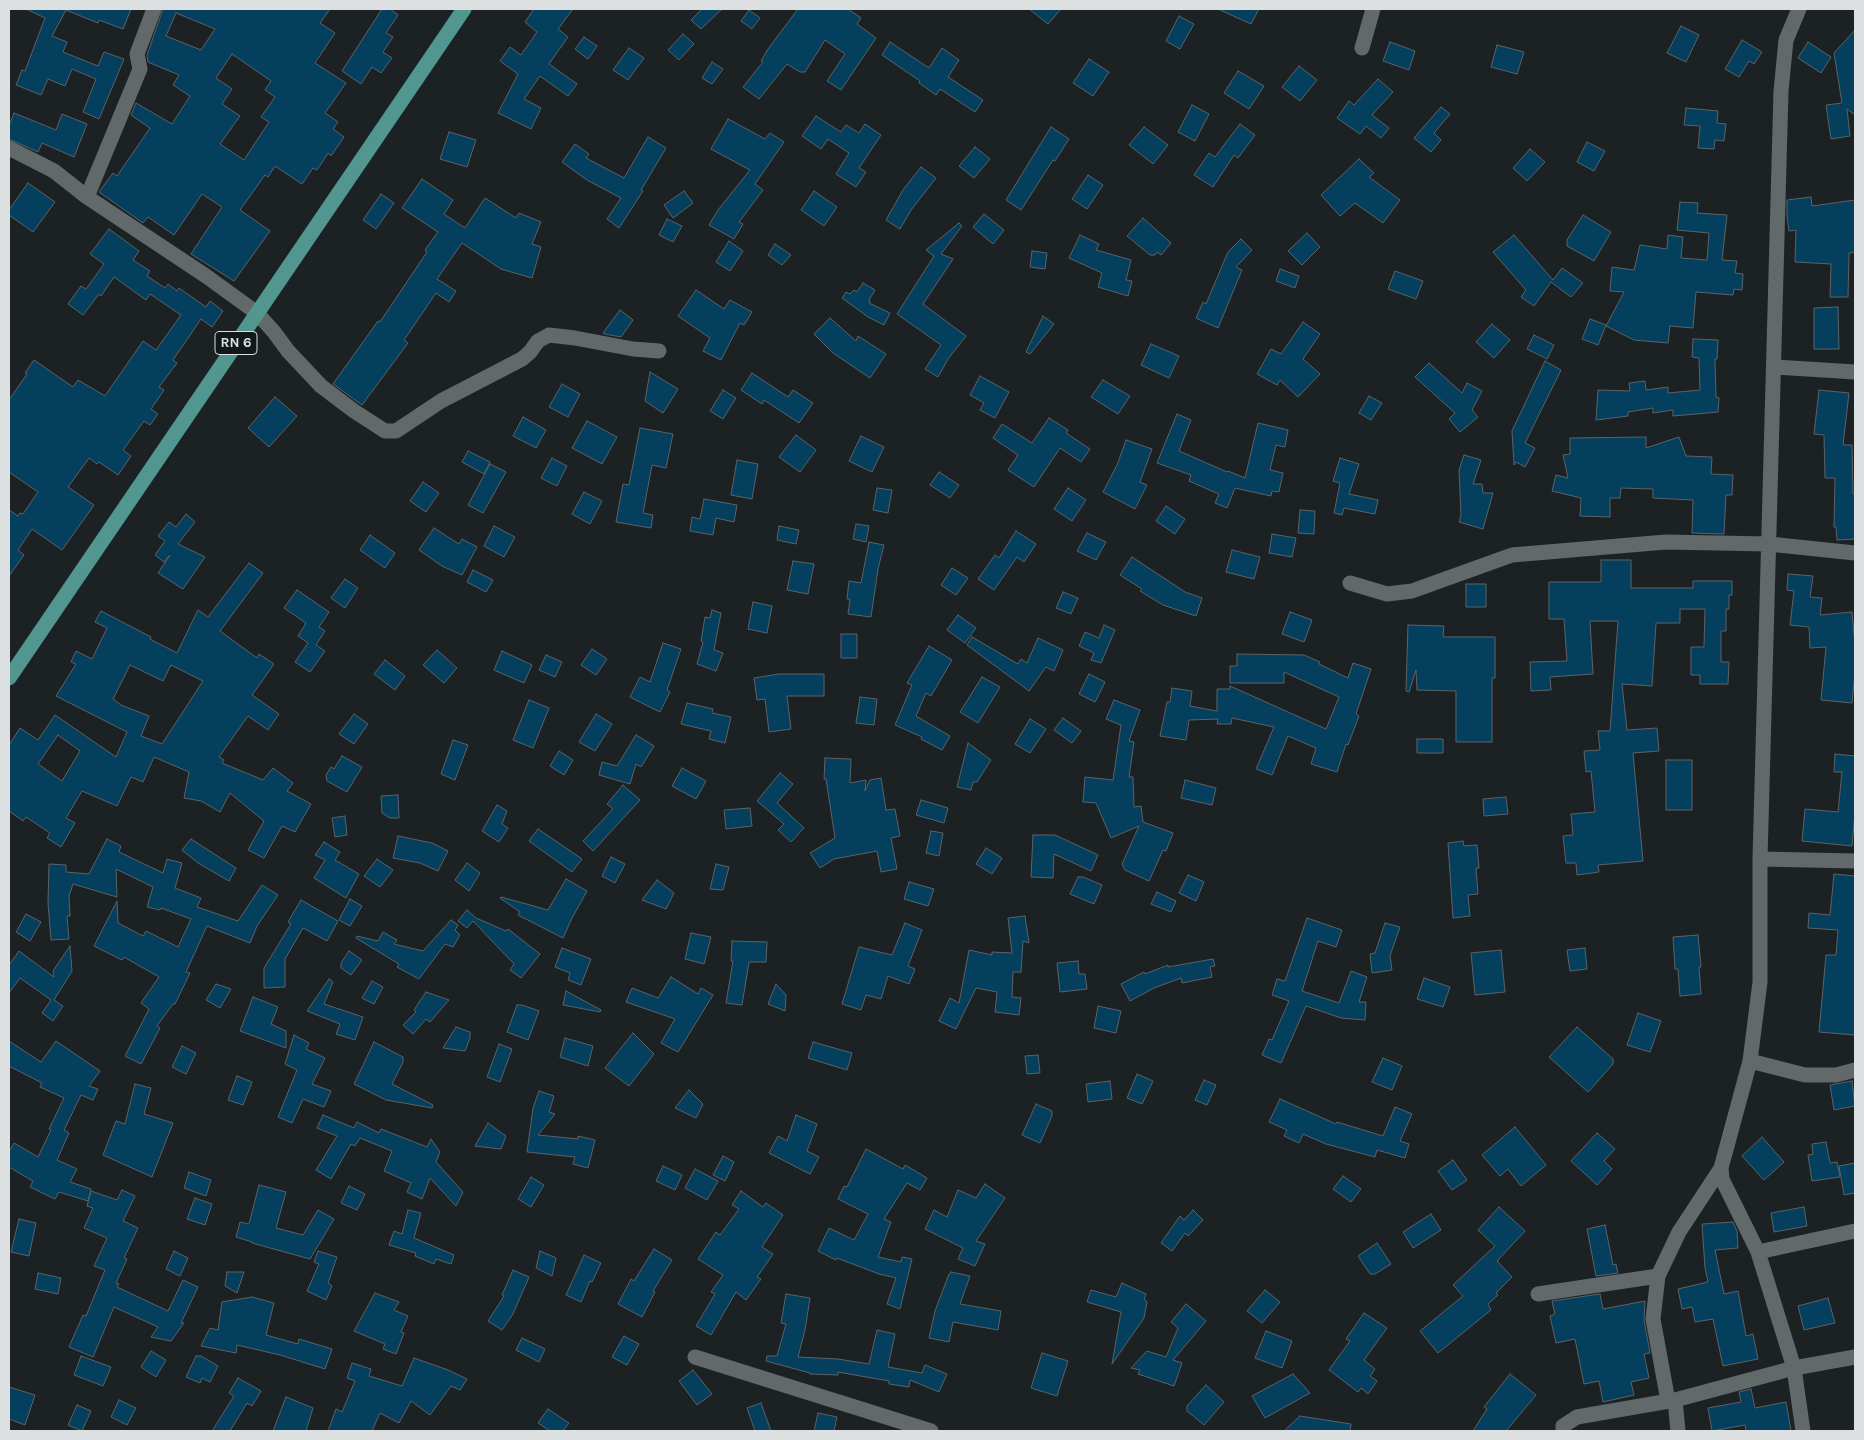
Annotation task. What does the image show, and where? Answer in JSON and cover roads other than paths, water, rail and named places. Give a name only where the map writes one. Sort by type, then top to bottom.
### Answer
[{"type":"main road","name":"RN 6","points":[[9,678],[464,9]]},
{"type":"street","points":[[87,197],[140,69],[137,54],[154,9]]},
{"type":"street","points":[[1362,48],[1373,9]]},
{"type":"street","points":[[1678,1431],[1653,1319],[1658,1276],[1679,1232],[1721,1168],[1750,1060],[1760,982],[1760,859],[1781,91],[1786,40],[1799,9]]},
{"type":"street","points":[[9,148],[54,171],[87,197],[206,276],[256,313],[321,386],[385,431],[396,431],[441,401],[522,359],[538,341],[549,335],[575,338],[632,350],[659,351]]},
{"type":"street","points":[[1774,367],[1855,372]]},
{"type":"street","points":[[1350,583],[1386,594],[1412,591],[1512,555],[1666,542],[1769,544],[1855,553]]},
{"type":"street","points":[[1760,859],[1855,861]]},
{"type":"street","points":[[1750,1060],[1805,1075],[1836,1075],[1855,1070]]},
{"type":"street","points":[[1721,1168],[1724,1184],[1758,1252],[1794,1368],[1803,1431]]},
{"type":"street","points":[[1758,1252],[1855,1231]]},
{"type":"street","points":[[1538,1294],[1658,1276]]},
{"type":"street","points":[[695,1357],[931,1431]]},
{"type":"street","points":[[1562,1431],[1564,1426],[1577,1417],[1671,1401],[1794,1368],[1855,1357]]}]
